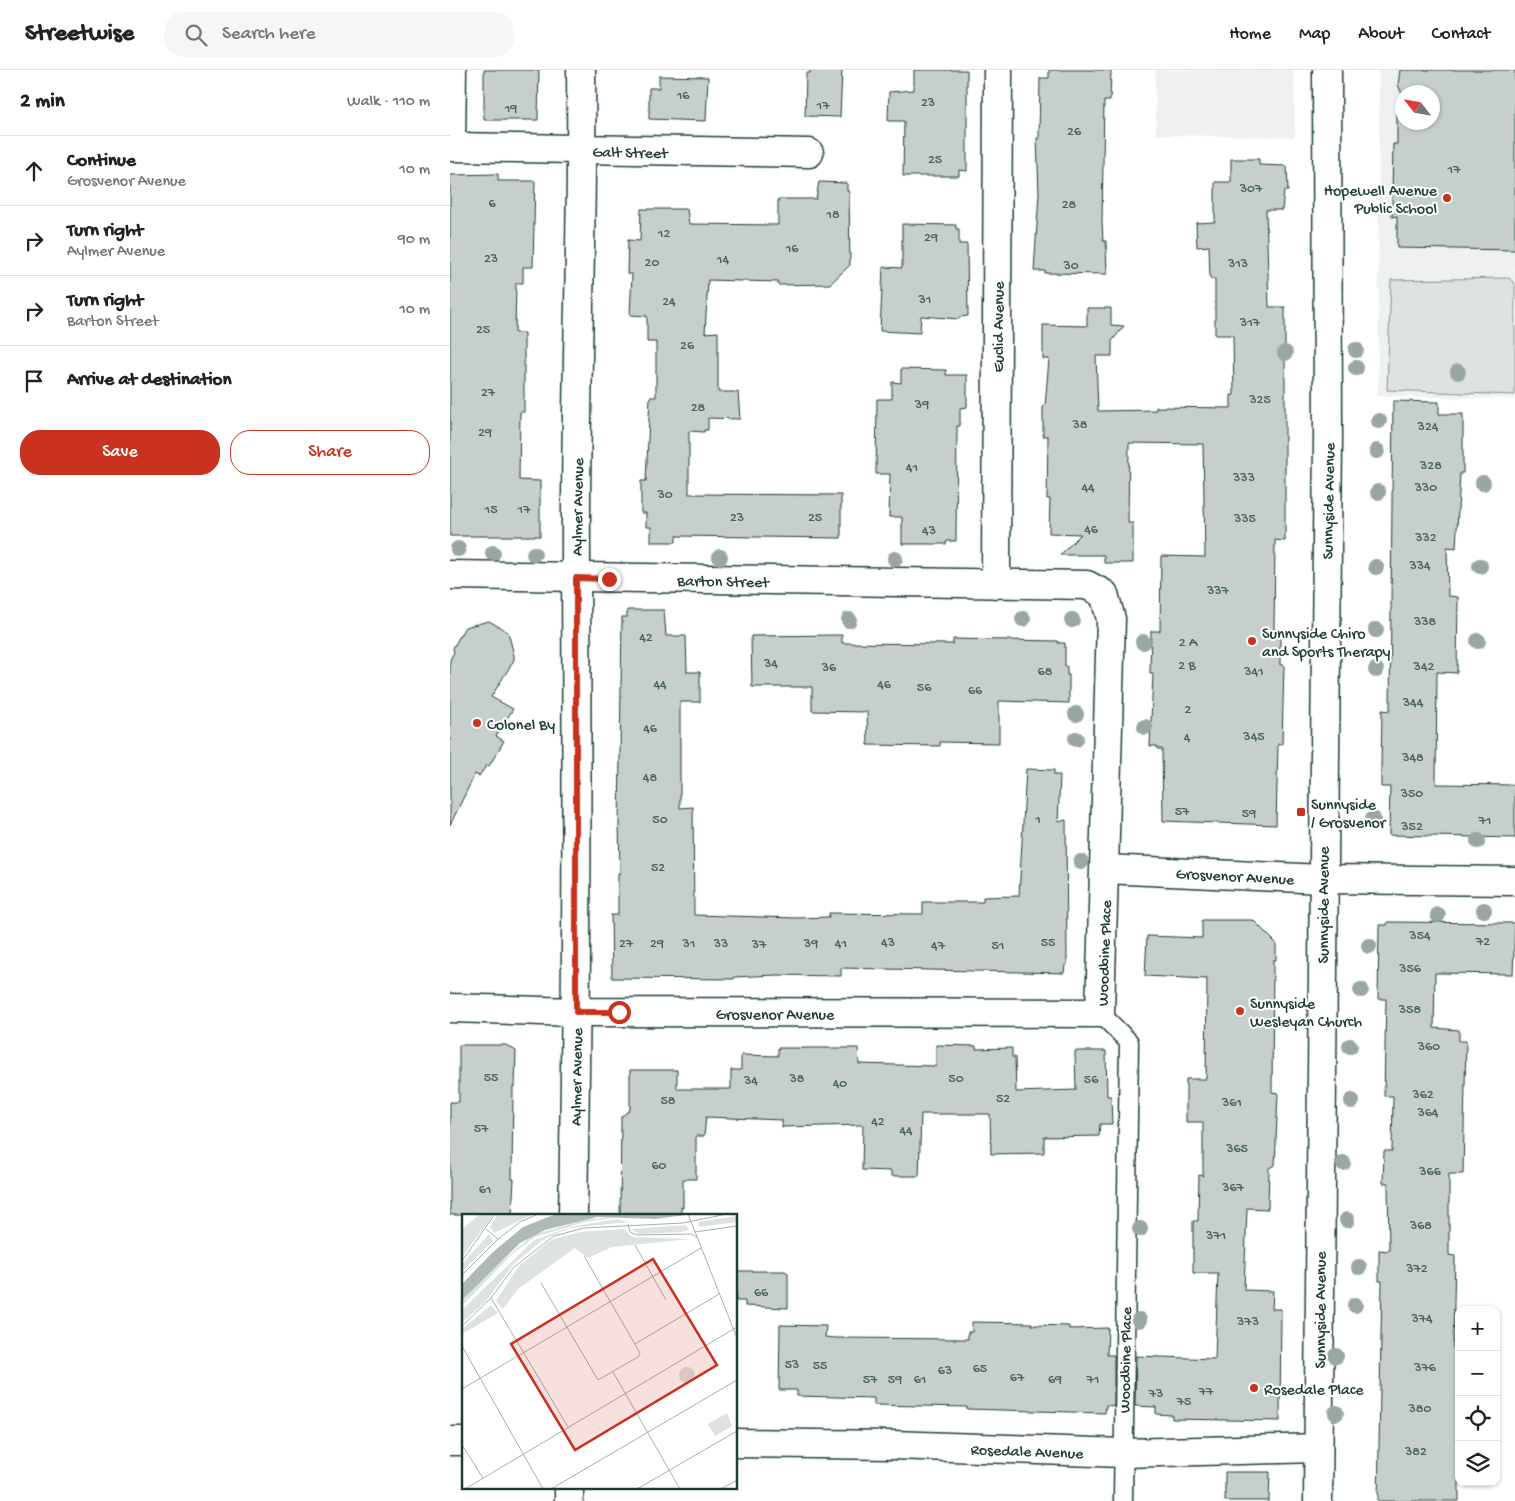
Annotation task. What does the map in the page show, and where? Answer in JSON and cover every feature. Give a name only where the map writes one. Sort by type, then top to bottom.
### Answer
[{"type":"street","name":"Aylmer Avenue","points":[[573,1214],[576,1012],[576,578],[582,151],[580,70]]},
{"type":"street","name":"Euclid Avenue","points":[[996,584],[998,70]]},
{"type":"street","name":"Sunnyside Avenue","points":[[1318,1501],[1322,879],[1328,438],[1327,70]]},
{"type":"street","name":"Galt Street","points":[[453,147],[582,151],[810,153]]},
{"type":"street","name":"Barton Street","points":[[450,575],[996,584]]},
{"type":"street","name":"Woodbine Place","points":[[996,584],[1087,585],[1104,594],[1112,618],[1100,1013]]},
{"type":"street","name":"Grosvenor Avenue","points":[[1105,869],[1322,879],[1515,881]]},
{"type":"street","name":"Grosvenor Avenue","points":[[450,1008],[576,1012],[1100,1013]]},
{"type":"street","name":"Rosedale Avenue","points":[[738,1443],[902,1445],[1123,1453],[1318,1448]]},
{"type":"street","points":[[569,1488],[569,1501]]},
{"type":"lane","points":[[453,147],[457,70]]},
{"type":"lane","name":"Woodbine Place","points":[[1100,1013],[1129,1042],[1123,1501]]},
{"type":"shaded area","points":[[1155,70],[1294,70],[1295,137],[1156,135]]},
{"type":"shaded area","name":"Hopewell Avenue Public School","points":[[1379,70],[1515,70],[1515,399],[1378,396]]},
{"type":"shaded area","points":[[1509,278],[1515,284],[1515,395],[1387,390],[1391,280]]},
{"type":"building","points":[[484,70],[539,70],[538,120],[484,120]]},
{"type":"building","points":[[810,70],[842,70],[840,117],[805,116],[806,73],[810,73]]},
{"type":"building","points":[[914,70],[967,70],[967,171],[959,170],[959,176],[903,176],[904,121],[888,121],[889,92],[914,90]]},
{"type":"building","points":[[1049,70],[1111,70],[1110,101],[1104,101],[1102,222],[1103,241],[1106,241],[1107,274],[1045,273],[1045,271],[1034,271],[1039,194],[1037,138],[1039,138],[1040,78],[1049,78]]},
{"type":"building","points":[[1400,70],[1515,70],[1515,250],[1397,248],[1397,216],[1392,217],[1392,193],[1393,144],[1397,144],[1397,130],[1440,130],[1440,85],[1398,85]]},
{"type":"building","points":[[659,76],[708,77],[706,121],[649,119],[649,88],[659,88]]},
{"type":"building","points":[[1231,159],[1259,159],[1259,165],[1287,166],[1288,191],[1284,191],[1282,210],[1266,210],[1269,307],[1285,307],[1285,541],[1275,540],[1274,632],[1280,632],[1280,665],[1284,665],[1282,744],[1278,744],[1276,825],[1163,821],[1162,749],[1157,749],[1157,746],[1150,746],[1153,673],[1150,673],[1151,631],[1160,631],[1161,556],[1205,557],[1203,444],[1129,443],[1128,523],[1133,523],[1133,563],[1104,563],[1104,555],[1060,555],[1081,534],[1049,533],[1050,499],[1047,499],[1048,436],[1043,436],[1043,406],[1045,406],[1049,359],[1043,359],[1043,325],[1087,326],[1087,308],[1111,308],[1111,325],[1124,326],[1112,341],[1112,356],[1096,356],[1098,411],[1156,410],[1156,407],[1231,408],[1231,395],[1234,395],[1233,335],[1215,335],[1215,279],[1210,279],[1209,246],[1197,247],[1196,223],[1215,222],[1215,182],[1231,182]]},
{"type":"building","points":[[498,174],[498,181],[535,181],[533,267],[523,267],[523,283],[516,283],[515,333],[524,333],[524,412],[520,412],[519,480],[540,481],[540,536],[450,536],[450,175]]},
{"type":"building","points":[[819,182],[847,183],[847,191],[849,191],[850,265],[830,284],[778,285],[778,282],[708,280],[705,333],[718,332],[718,392],[738,392],[740,419],[708,418],[708,430],[704,430],[704,432],[689,431],[689,494],[841,495],[841,538],[676,536],[676,542],[651,542],[651,527],[646,527],[646,513],[641,513],[641,481],[646,481],[650,397],[656,397],[656,342],[647,342],[647,316],[630,315],[632,274],[627,274],[628,240],[640,241],[641,209],[687,209],[689,224],[778,225],[778,199],[816,199]]},
{"type":"building","points":[[902,224],[956,225],[956,229],[959,229],[959,244],[967,244],[968,316],[959,317],[959,319],[921,316],[920,333],[880,331],[883,267],[902,268]]},
{"type":"building","points":[[901,369],[946,370],[946,375],[967,375],[967,407],[960,408],[960,426],[957,426],[956,541],[947,541],[946,544],[902,544],[902,517],[889,517],[890,474],[876,474],[877,399],[892,399],[892,382],[901,383]]},
{"type":"building","points":[[1393,401],[1439,402],[1439,414],[1463,414],[1463,473],[1460,473],[1456,548],[1447,547],[1448,596],[1458,597],[1457,673],[1437,672],[1436,784],[1515,785],[1515,838],[1389,835],[1390,787],[1381,787],[1381,768],[1382,710],[1390,711]]},
{"type":"building","points":[[627,610],[664,610],[666,636],[686,636],[687,672],[700,672],[700,702],[680,702],[680,808],[693,807],[694,915],[796,918],[829,917],[829,913],[923,914],[923,902],[983,902],[983,897],[1019,896],[1026,769],[1054,770],[1054,775],[1060,775],[1058,822],[1066,820],[1067,965],[1065,965],[1064,973],[841,968],[841,976],[776,975],[734,977],[734,979],[612,978],[611,915],[618,915],[618,873],[620,873],[622,617],[627,617]]},
{"type":"building","name":"Colonel By","points":[[489,621],[508,632],[514,655],[514,660],[491,697],[513,709],[496,736],[504,741],[489,766],[487,765],[479,776],[475,774],[450,825],[450,660],[454,652],[453,648],[465,627]]},
{"type":"building","points":[[842,635],[842,643],[953,644],[953,639],[1058,641],[1058,643],[1065,643],[1065,666],[1067,666],[1067,675],[1069,675],[1069,703],[999,701],[999,743],[940,742],[940,746],[868,745],[867,712],[812,711],[812,687],[752,687],[751,636]]},
{"type":"building","points":[[1202,920],[1253,920],[1276,943],[1276,960],[1273,960],[1272,1092],[1278,1093],[1275,1165],[1269,1168],[1268,1209],[1247,1208],[1244,1290],[1273,1291],[1272,1309],[1281,1309],[1280,1421],[1172,1419],[1172,1415],[1156,1414],[1156,1407],[1135,1406],[1136,1356],[1215,1359],[1218,1273],[1193,1273],[1193,1221],[1198,1221],[1199,1175],[1203,1176],[1203,1122],[1186,1122],[1186,1079],[1206,1079],[1207,979],[1145,976],[1147,936],[1202,938]]},
{"type":"building","points":[[1387,922],[1515,923],[1513,974],[1435,973],[1434,1028],[1459,1030],[1459,1041],[1466,1041],[1463,1174],[1449,1174],[1449,1255],[1455,1256],[1453,1348],[1455,1348],[1455,1486],[1459,1486],[1459,1501],[1378,1501],[1382,1281],[1379,1281],[1379,1250],[1389,1251],[1388,1183],[1383,1183],[1384,1151],[1392,1151],[1393,1096],[1384,1096],[1386,999],[1378,999],[1379,925],[1387,925]]},
{"type":"building","points":[[459,1045],[506,1045],[516,1051],[515,1086],[513,1086],[512,1179],[514,1179],[512,1214],[450,1215],[450,1102],[459,1102]]},
{"type":"building","points":[[936,1045],[976,1046],[976,1049],[1012,1048],[1012,1057],[1015,1057],[1016,1092],[1076,1090],[1075,1051],[1106,1051],[1107,1096],[1111,1096],[1112,1124],[1100,1124],[1099,1136],[1044,1137],[1044,1153],[991,1154],[990,1114],[921,1114],[919,1176],[891,1176],[891,1171],[862,1170],[863,1125],[782,1127],[782,1120],[706,1117],[704,1136],[696,1136],[696,1179],[683,1179],[683,1208],[681,1207],[681,1214],[620,1214],[621,1117],[630,1110],[630,1070],[677,1070],[677,1089],[731,1089],[731,1070],[741,1070],[741,1055],[778,1056],[778,1048],[858,1048],[859,1064],[936,1066]]},
{"type":"building","points":[[738,1271],[785,1271],[788,1273],[788,1308],[745,1306],[745,1301],[738,1301]]},
{"type":"building","points":[[972,1322],[1032,1323],[1032,1325],[1069,1326],[1069,1329],[1108,1328],[1107,1355],[1114,1355],[1114,1406],[1106,1405],[1105,1413],[874,1405],[874,1398],[797,1396],[797,1390],[779,1390],[780,1325],[826,1326],[825,1337],[835,1338],[968,1339],[968,1332],[972,1332]]},
{"type":"building","points":[[1225,1472],[1270,1472],[1269,1501],[1225,1501]]},
{"type":"place","name":"Hopewell Avenue Public School","points":[[1447,198]]},
{"type":"place","name":"Sunnyside Chiro and Sports Therapy","points":[[1252,641]]},
{"type":"place","name":"Colonel By","points":[[477,723]]},
{"type":"place","name":"Sunnyside / Grosvenor","points":[[1301,812]]},
{"type":"place","name":"Sunnyside Wesleyan Church","points":[[1240,1011]]},
{"type":"place","name":"Rosedale Place","points":[[1254,1388]]},
{"type":"route","points":[[609,579],[576,578],[576,1012],[619,1012]]}]
